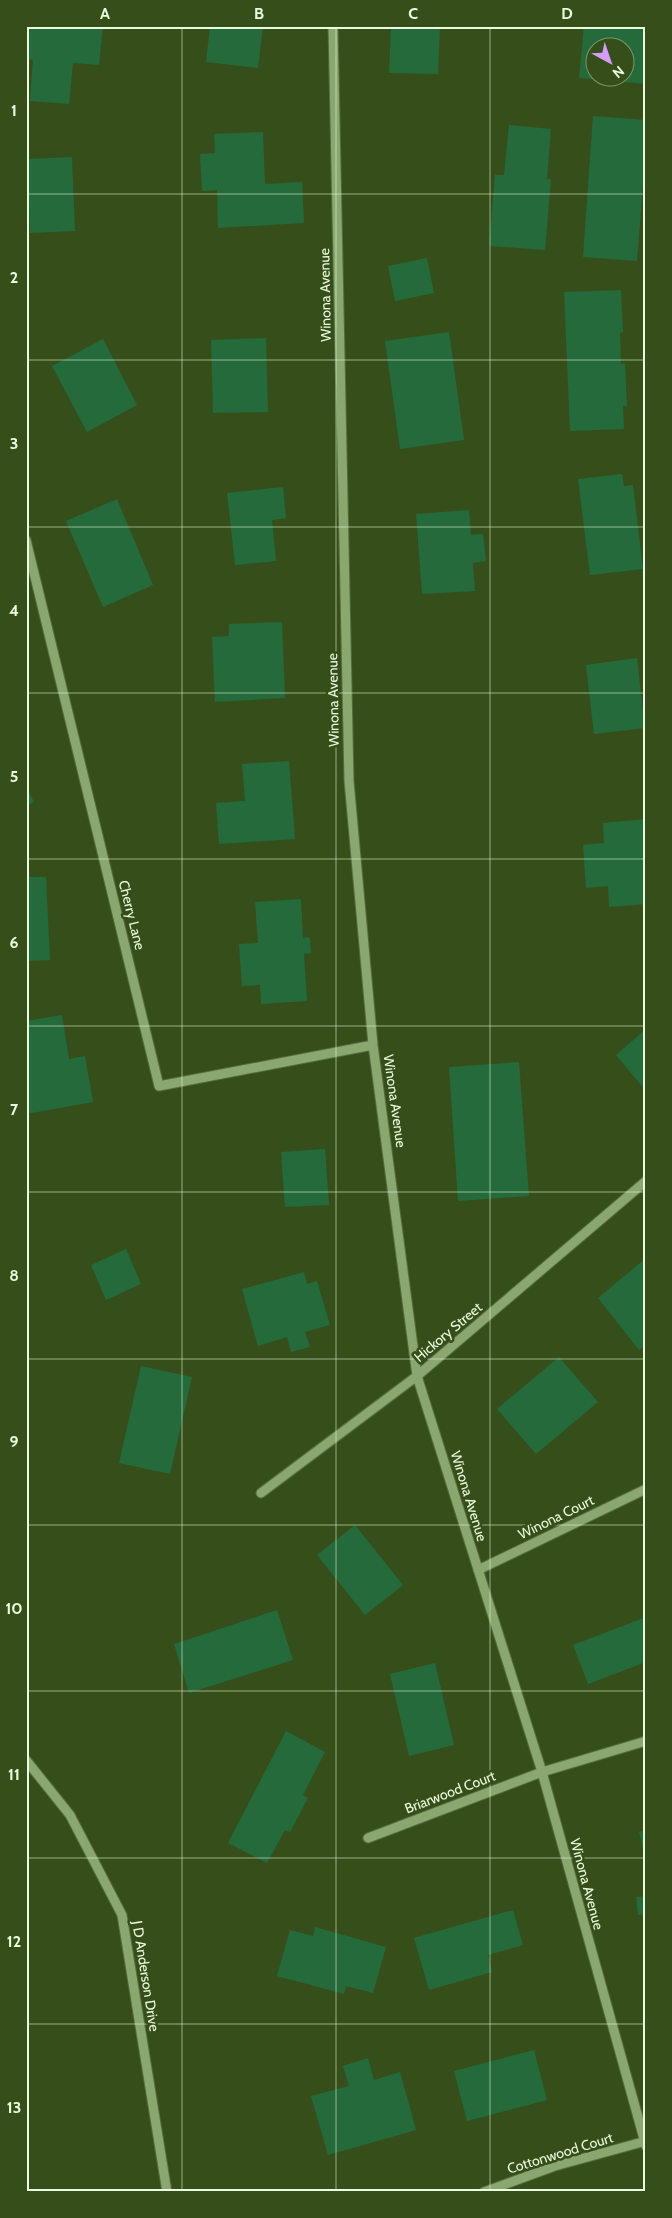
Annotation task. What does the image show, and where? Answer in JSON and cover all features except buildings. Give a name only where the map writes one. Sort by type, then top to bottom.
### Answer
[{"type":"street","name":"Winona Avenue","points":[[333,26],[349,781],[373,1045],[417,1376],[542,1772],[645,2143]]},
{"type":"street","name":"Cherry Lane","points":[[26,540],[159,1086],[373,1045]]},
{"type":"street","name":"Hickory Street","points":[[261,1494],[417,1376],[646,1181]]},
{"type":"street","name":"Winona Court","points":[[478,1570],[646,1489]]},
{"type":"street","name":"Briarwood Court","points":[[368,1838],[542,1772],[646,1741]]},
{"type":"street","name":"J D Anderson Drive","points":[[26,1760],[70,1815],[122,1915],[167,2192]]},
{"type":"street","name":"Cottonwood Court","points":[[484,2192],[555,2166],[645,2143]]}]
